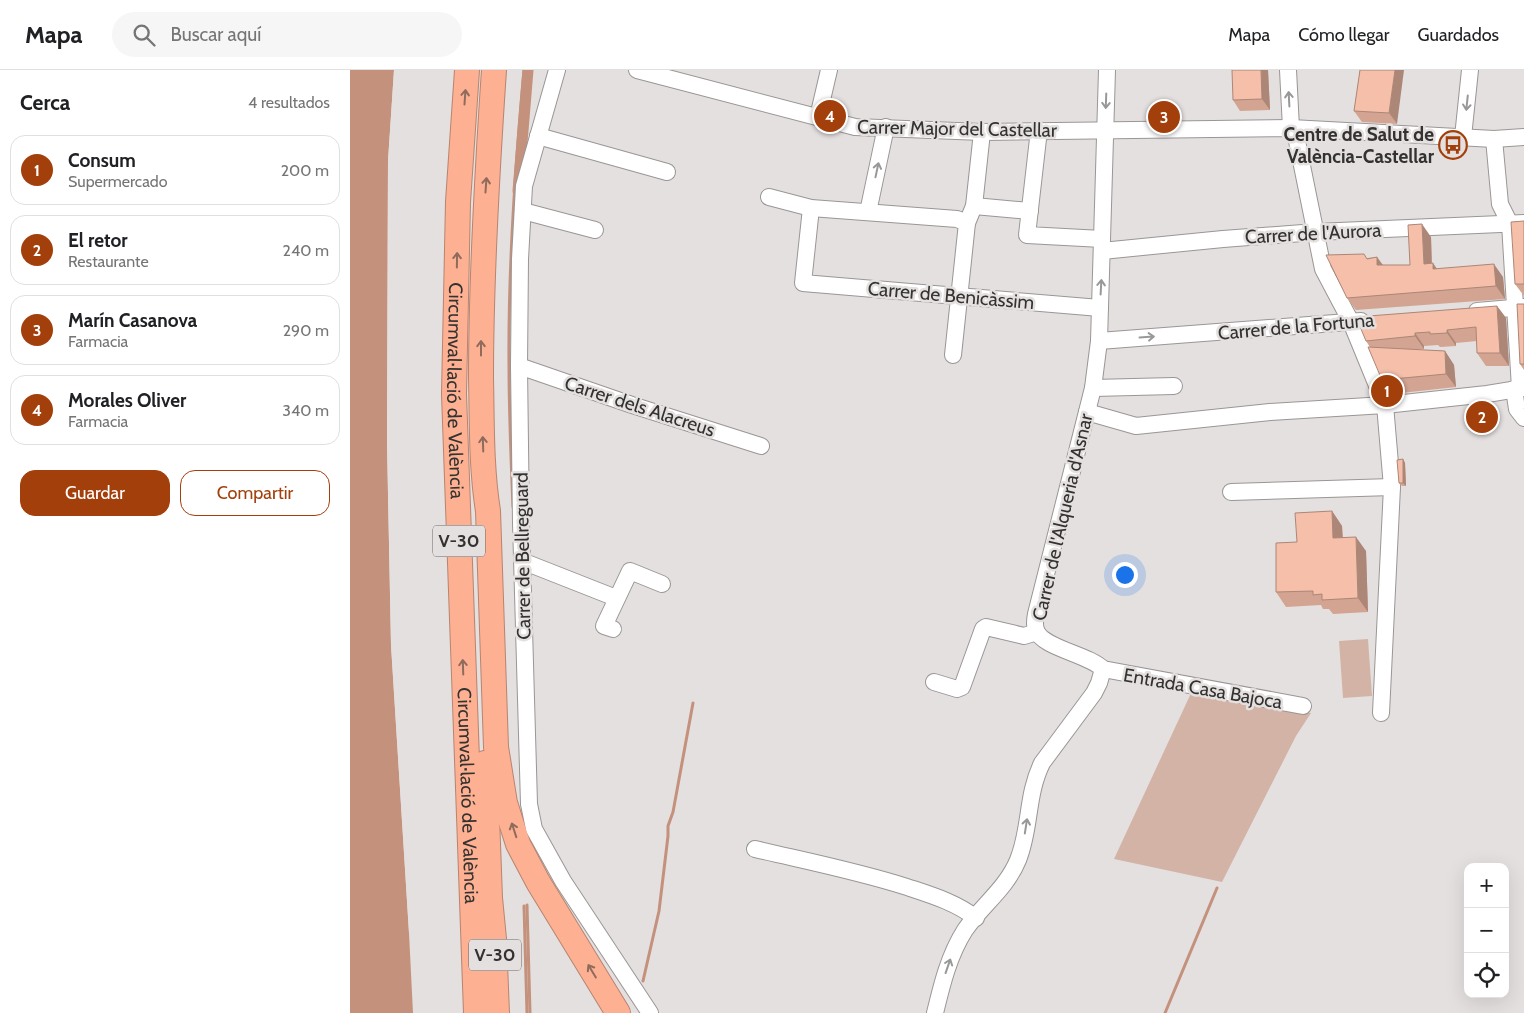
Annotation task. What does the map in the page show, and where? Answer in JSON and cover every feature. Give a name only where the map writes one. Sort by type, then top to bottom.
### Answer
[{"type":"highway","name":"Circumval·lació de València","points":[[468,70],[458,202],[454,394],[476,1013]]},
{"type":"highway","name":"Circumval·lació de València","points":[[494,70],[485,202],[481,337],[485,492],[483,511],[485,748],[490,898],[494,939],[497,1013]]},
{"type":"highway","points":[[485,492],[488,511],[496,747],[505,803],[518,844],[538,882],[618,1013]]},
{"type":"street","name":"Carrer de Bellreguard","points":[[557,70],[524,186],[523,211],[519,366],[529,804],[534,829],[568,889],[650,1013]]},
{"type":"street","name":"Carrer Major del Castellar","points":[[637,70],[855,127],[982,132],[1291,128],[1494,139],[1524,137]]},
{"type":"street","points":[[818,117],[829,70]]},
{"type":"street","name":"Carrer de l'Alqueria d'Asnar","points":[[1103,669],[1085,658],[1048,642],[1039,636],[1034,623],[1093,388],[1099,341],[1107,70]]},
{"type":"street","points":[[1288,70],[1291,128],[1297,141],[1323,269],[1351,322],[1385,405],[1392,487],[1381,713]]},
{"type":"street","points":[[1463,136],[1470,70]]},
{"type":"street","points":[[868,212],[886,127]]},
{"type":"street","points":[[974,206],[1030,211],[1039,130]]},
{"type":"street","points":[[953,355],[967,223],[974,206],[982,132]]},
{"type":"street","points":[[538,136],[667,172]]},
{"type":"street","points":[[1494,139],[1500,204],[1517,224],[1520,388],[1517,409],[1524,418]]},
{"type":"street","points":[[769,197],[811,208],[956,219],[967,223]]},
{"type":"street","name":"Carrer de Benicàssim","points":[[811,208],[803,283],[1100,308]]},
{"type":"street","points":[[523,211],[596,230]]},
{"type":"street","name":"Carrer de l'Aurora","points":[[1030,211],[1027,235],[1102,245],[1316,232],[1517,224]]},
{"type":"street","points":[[1457,312],[1519,307]]},
{"type":"street","name":"Carrer de la Fortuna","points":[[1099,341],[1380,319]]},
{"type":"street","name":"Carrer dels Alacreus","points":[[519,366],[632,405],[762,446]]},
{"type":"street","points":[[1093,388],[1174,386]]},
{"type":"street","points":[[1087,412],[1136,426],[1270,412],[1385,405],[1520,388]]},
{"type":"street","points":[[1231,492],[1392,487]]},
{"type":"street","points":[[522,561],[616,598]]},
{"type":"street","points":[[613,629],[604,626],[630,571],[662,584]]},
{"type":"street","points":[[934,682],[957,689],[962,687],[983,629],[986,627],[1024,636],[1037,632]]},
{"type":"street","points":[[935,1013],[952,953],[966,929],[1008,878],[1018,859],[1023,842],[1032,789],[1042,763],[1094,693],[1103,675],[1103,669]]},
{"type":"street","name":"Entrada Casa Bajoca","points":[[1103,669],[1303,706]]},
{"type":"street","points":[[755,849],[845,869],[887,881],[962,907],[976,918]]},
{"type":"shaded area","points":[[350,70],[394,70],[388,161],[387,442],[391,645],[413,1013],[350,1013]]},
{"type":"shaded area","points":[[1368,639],[1372,696],[1343,698],[1339,641]]},
{"type":"shaded area","points":[[1192,691],[1311,713],[1296,736],[1222,882],[1114,859]]},
{"type":"pier","points":[[394,70],[397,70],[390,161],[389,442],[393,644],[412,933],[409,933],[391,645],[387,442],[388,161]]},
{"type":"building","points":[[1232,70],[1261,70],[1262,99],[1233,100]]},
{"type":"building","points":[[1360,70],[1395,70],[1389,113],[1354,111]]},
{"type":"building","points":[[1524,221],[1524,284],[1515,284],[1511,222]]},
{"type":"building","points":[[1422,224],[1424,264],[1433,263],[1433,269],[1494,264],[1496,286],[1347,298],[1326,255],[1364,254],[1367,259],[1377,257],[1377,265],[1410,265],[1408,225]]},
{"type":"building","points":[[1517,304],[1524,304],[1524,364],[1520,364]]},
{"type":"building","points":[[1497,306],[1500,353],[1477,353],[1476,327],[1447,330],[1447,333],[1415,333],[1415,336],[1366,341],[1356,317]]},
{"type":"building","points":[[1368,347],[1445,351],[1446,374],[1382,380]]},
{"type":"building","points":[[1403,459],[1403,483],[1399,483],[1397,460]]},
{"type":"building","points":[[1332,511],[1333,538],[1356,537],[1358,598],[1322,600],[1322,594],[1313,595],[1313,591],[1276,592],[1276,543],[1297,542],[1295,513]]},
{"type":"waterway","points":[[513,507],[509,401],[509,329],[515,181],[524,70]]},
{"type":"waterway","points":[[518,191],[528,70]]},
{"type":"waterway","points":[[643,981],[659,911],[668,826],[673,812],[693,703]]},
{"type":"waterway","points":[[1165,1013],[1217,888]]},
{"type":"waterway","points":[[527,905],[530,1013]]},
{"type":"waterway","points":[[524,906],[527,1013]]},
{"type":"place","name":"Morales Oliver","points":[[830,116]]},
{"type":"place","name":"Marín Casanova","points":[[1164,117]]},
{"type":"place","name":"Centre de Salut de València-Castellar","points":[[1453,145]]},
{"type":"place","name":"Consum","points":[[1387,391]]},
{"type":"place","name":"El retor","points":[[1482,417]]}]
